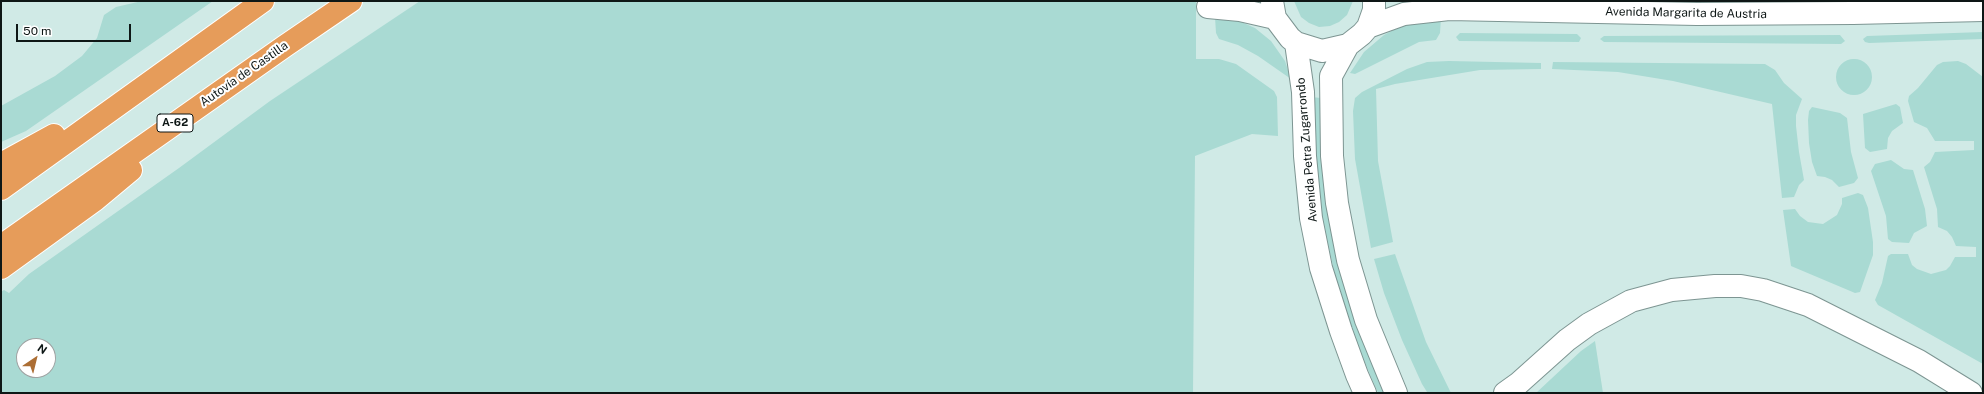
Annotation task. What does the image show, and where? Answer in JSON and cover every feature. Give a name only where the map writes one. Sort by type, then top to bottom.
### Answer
[{"type":"highway","name":"Autovía de Castilla","points":[[1,246],[351,1]]},
{"type":"highway","points":[[1,164],[42,143],[128,84],[261,2]]},
{"type":"highway","points":[[1,189],[261,2]]},
{"type":"highway","points":[[1,268],[95,200],[285,46]]},
{"type":"street","points":[[1208,7],[1240,10],[1274,10],[1284,32],[1296,43],[1322,51],[1348,45],[1362,34],[1368,27],[1374,10],[1374,1]]},
{"type":"street","name":"Avenida Margarita de Austria","points":[[1368,27],[1404,14],[1449,9],[1698,14],[1983,10]]},
{"type":"street","name":"Avenida Petra Zugarrondo","points":[[1296,43],[1303,92],[1305,156],[1311,210],[1321,268],[1341,331],[1365,393]]},
{"type":"street","name":"Avenida Petra Zugarrondo","points":[[1348,45],[1331,76],[1332,156],[1337,203],[1348,260],[1366,320],[1382,364],[1396,393]]},
{"type":"street","points":[[1505,393],[1519,383],[1567,340],[1589,324],[1632,301],[1672,290],[1715,286],[1741,286],[1763,290],[1808,305],[1919,361],[1971,393]]},
{"type":"shaded area","points":[[142,1],[213,1],[26,131],[1,142],[1,106],[55,76],[82,56],[97,38],[104,15],[116,7]]},
{"type":"shaded area","points":[[420,1],[1196,1],[1196,59],[1219,59],[1236,64],[1274,91],[1277,97],[1278,136],[1252,134],[1195,156],[1193,393],[1,393],[1,292],[4,290],[9,293],[29,274],[179,168],[270,101]]},
{"type":"shaded area","points":[[1294,1],[1353,1],[1347,15],[1339,22],[1330,26],[1319,27],[1309,23],[1301,17]]},
{"type":"shaded area","points":[[1215,17],[1239,21],[1255,28],[1271,41],[1285,61],[1291,79],[1258,56],[1238,45],[1219,39],[1216,33]]},
{"type":"shaded area","points":[[1441,17],[1440,33],[1436,40],[1419,42],[1355,74],[1350,73],[1364,52],[1384,35],[1401,26]]},
{"type":"shaded area","points":[[1983,32],[1983,39],[1869,43],[1865,42],[1863,39],[1867,36]]},
{"type":"shaded area","points":[[1460,33],[1577,34],[1581,38],[1579,42],[1459,41],[1456,37]]},
{"type":"shaded area","points":[[1840,35],[1845,41],[1841,44],[1604,42],[1600,39],[1604,36]]},
{"type":"shaded area","points":[[1854,59],[1864,62],[1869,67],[1872,77],[1869,87],[1864,92],[1854,95],[1844,92],[1839,87],[1836,77],[1839,67],[1844,62]]},
{"type":"shaded area","points":[[1958,61],[1966,64],[1983,77],[1983,364],[1878,305],[1875,300],[1882,283],[1888,256],[1891,254],[1908,254],[1912,265],[1917,269],[1931,274],[1946,270],[1955,257],[1976,257],[1976,247],[1956,246],[1952,237],[1947,231],[1938,227],[1937,209],[1924,167],[1930,162],[1935,152],[1974,150],[1974,141],[1935,141],[1927,128],[1914,122],[1908,101],[1909,96],[1918,88],[1937,65],[1943,62]]},
{"type":"shaded area","points":[[1427,62],[1541,63],[1541,69],[1480,70],[1395,84],[1376,89],[1378,161],[1393,242],[1371,248],[1355,159],[1353,111],[1355,98],[1362,92],[1407,69]]},
{"type":"shaded area","points":[[1553,62],[1765,64],[1775,70],[1784,83],[1802,99],[1796,115],[1796,126],[1804,180],[1799,185],[1794,197],[1782,198],[1772,104],[1673,81],[1618,72],[1552,69]]},
{"type":"shaded area","points":[[1311,97],[1321,98],[1320,120],[1323,160],[1389,393],[1378,393],[1349,326],[1337,284],[1318,200]]},
{"type":"shaded area","points":[[1896,104],[1900,107],[1903,123],[1892,131],[1888,138],[1887,149],[1870,152],[1865,148],[1863,114]]},
{"type":"shaded area","points":[[1812,107],[1840,113],[1847,118],[1851,152],[1858,178],[1854,183],[1839,187],[1832,180],[1817,176],[1812,162],[1809,143],[1808,120],[1809,111]]},
{"type":"shaded area","points":[[1891,160],[1904,169],[1913,170],[1925,209],[1927,226],[1914,233],[1909,243],[1892,242],[1888,239],[1886,216],[1871,171],[1875,164]]},
{"type":"shaded area","points":[[1858,193],[1863,195],[1868,208],[1873,242],[1873,255],[1860,292],[1855,293],[1791,266],[1783,210],[1795,209],[1800,216],[1808,222],[1823,224],[1837,215],[1842,204],[1842,198]]},
{"type":"shaded area","points":[[1395,254],[1426,342],[1451,393],[1427,392],[1402,340],[1384,293],[1374,259]]},
{"type":"shaded area","points":[[1595,341],[1603,393],[1536,393],[1581,351]]}]
